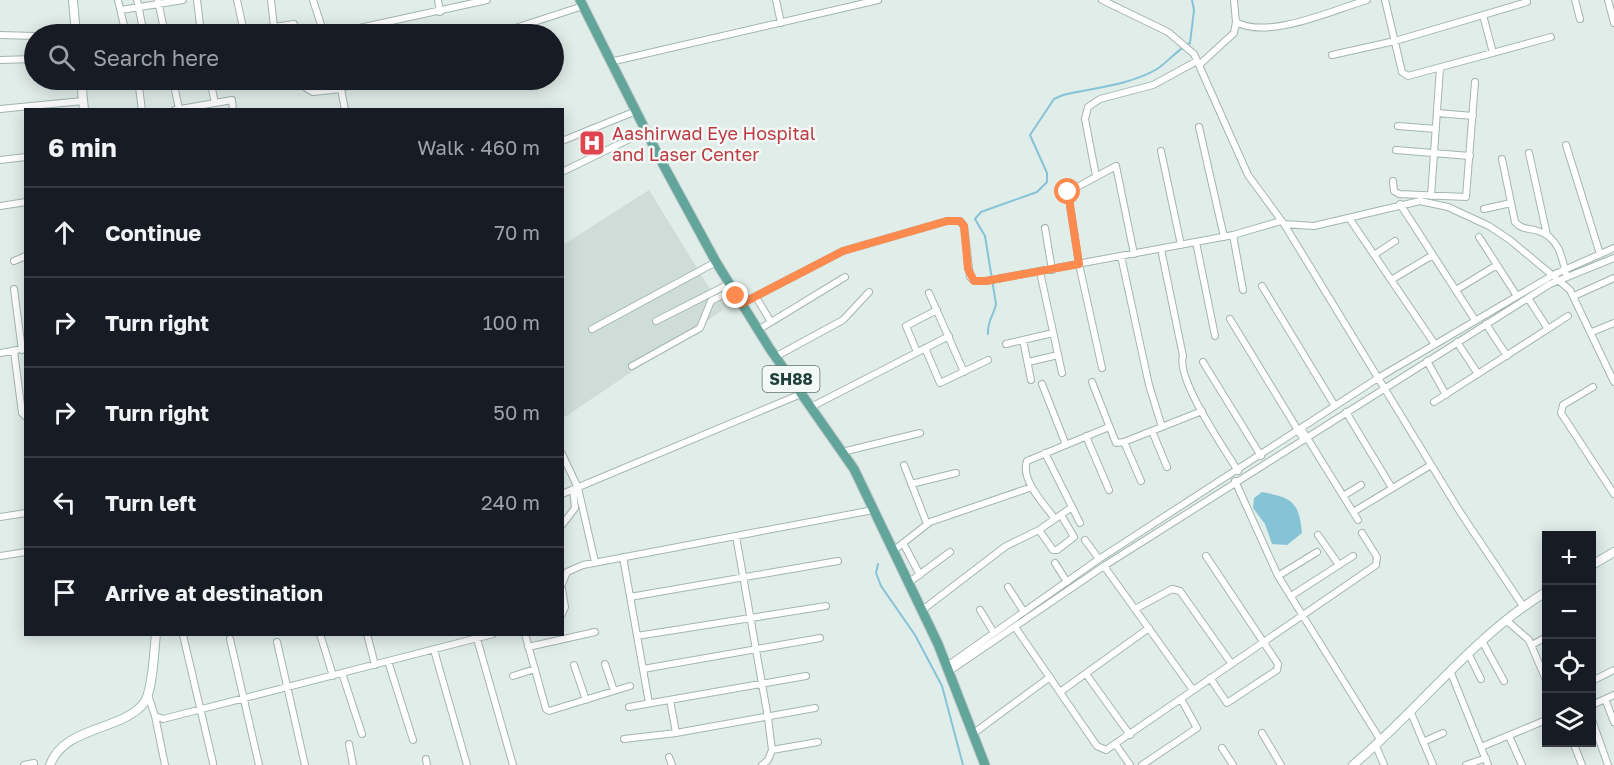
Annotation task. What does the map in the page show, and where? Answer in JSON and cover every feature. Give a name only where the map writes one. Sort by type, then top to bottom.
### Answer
[{"type":"main road","name":"SH88","points":[[581,3],[716,262],[775,357],[842,452],[873,510],[948,669],[985,765]]},
{"type":"street","points":[[73,0],[75,24]]},
{"type":"street","points":[[118,0],[124,24]]},
{"type":"street","points":[[121,10],[138,4],[177,0]]},
{"type":"street","points":[[197,0],[200,24]]},
{"type":"street","points":[[237,0],[242,24]]},
{"type":"street","points":[[271,0],[274,24]]},
{"type":"street","points":[[313,0],[321,24]]},
{"type":"street","points":[[438,0],[440,12]]},
{"type":"street","points":[[376,24],[487,0]]},
{"type":"street","points":[[776,0],[781,22]]},
{"type":"street","points":[[610,62],[878,0]]},
{"type":"street","points":[[1102,0],[1168,32],[1194,54],[1248,175],[1282,223],[1431,465],[1523,606]]},
{"type":"street","points":[[1096,176],[1085,119],[1088,106],[1100,99],[1153,85],[1198,63],[1234,33],[1236,22],[1234,0]]},
{"type":"street","points":[[1236,22],[1247,28],[1270,29],[1367,0]]},
{"type":"street","points":[[1385,0],[1404,75],[1414,76],[1551,37]]},
{"type":"street","points":[[1575,0],[1580,19]]},
{"type":"street","points":[[1608,0],[1613,18]]},
{"type":"street","points":[[158,2],[163,24]]},
{"type":"street","points":[[1332,55],[1395,41],[1483,15],[1510,3],[1527,2]]},
{"type":"street","points":[[524,24],[581,3]]},
{"type":"street","points":[[138,4],[142,24]]},
{"type":"street","points":[[1483,15],[1493,53]]},
{"type":"street","points":[[0,35],[24,36]]},
{"type":"street","points":[[0,60],[24,59]]},
{"type":"street","points":[[1431,196],[1440,68]]},
{"type":"street","points":[[1393,181],[1394,191],[1399,194],[1466,197],[1475,82]]},
{"type":"street","points":[[0,109],[84,105],[82,90]]},
{"type":"street","points":[[139,90],[142,108]]},
{"type":"street","points":[[174,90],[177,108]]},
{"type":"street","points":[[212,90],[215,103]]},
{"type":"street","points":[[310,90],[313,92],[331,90]]},
{"type":"street","points":[[340,90],[345,108]]},
{"type":"street","points":[[183,108],[232,100],[233,108]]},
{"type":"street","points":[[564,140],[636,111]]},
{"type":"street","points":[[1437,113],[1473,116]]},
{"type":"street","points":[[1398,126],[1436,129]]},
{"type":"street","points":[[1199,127],[1224,237]]},
{"type":"street","points":[[564,171],[646,131]]},
{"type":"street","points":[[1566,145],[1600,254]]},
{"type":"street","points":[[1396,150],[1470,156]]},
{"type":"street","points":[[1161,152],[1181,245]]},
{"type":"street","points":[[1529,153],[1547,235],[1560,250],[1564,276],[1611,367],[1614,382]]},
{"type":"street","points":[[0,160],[24,157]]},
{"type":"street","points":[[1502,159],[1511,203],[1519,226],[1547,235]]},
{"type":"street","points":[[1102,368],[1066,194],[1113,166],[1118,167],[1134,254]]},
{"type":"street","points":[[741,304],[843,251],[955,220],[964,226],[970,277],[974,281],[995,280],[1052,270],[1224,237],[1282,223],[1314,226],[1420,201],[1433,203],[1479,222],[1510,240],[1553,275],[1564,276],[1614,258]]},
{"type":"street","points":[[0,206],[24,202]]},
{"type":"street","points":[[1484,209],[1511,203]]},
{"type":"street","points":[[1400,204],[1475,320]]},
{"type":"street","points":[[1349,218],[1434,343]]},
{"type":"street","points":[[1045,228],[1052,270]]},
{"type":"street","points":[[1233,235],[1243,290]]},
{"type":"street","points":[[1479,237],[1517,296]]},
{"type":"street","points":[[1374,255],[1395,241]]},
{"type":"street","points":[[1196,242],[1215,336]]},
{"type":"street","points":[[948,669],[1016,628],[1104,566],[1235,482],[1528,298],[1600,254],[1614,248]]},
{"type":"street","points":[[1161,249],[1183,356],[1181,370],[1235,473],[1235,482],[1278,576],[1379,743],[1384,765]]},
{"type":"street","points":[[1391,280],[1433,255]]},
{"type":"street","points":[[1121,256],[1149,385],[1162,427]]},
{"type":"street","points":[[14,261],[24,257]]},
{"type":"street","points":[[592,329],[716,262]]},
{"type":"street","points":[[1456,290],[1497,265]]},
{"type":"street","points":[[1040,272],[1062,373]]},
{"type":"street","points":[[948,669],[993,633],[1099,559],[1235,473],[1378,378],[1553,275],[1564,276]]},
{"type":"street","points":[[758,330],[845,277]]},
{"type":"street","points":[[1574,297],[1614,278]]},
{"type":"street","points":[[1262,286],[1335,406]]},
{"type":"street","points":[[656,321],[731,287]]},
{"type":"street","points":[[632,366],[700,328],[711,301],[731,287]]},
{"type":"street","points":[[0,353],[24,349],[14,289]]},
{"type":"street","points":[[775,357],[843,320],[869,292]]},
{"type":"street","points":[[929,293],[964,372]]},
{"type":"street","points":[[756,297],[771,322]]},
{"type":"street","points":[[1528,298],[1548,329]]},
{"type":"street","points":[[917,352],[906,326],[937,310]]},
{"type":"street","points":[[1434,402],[1568,316]]},
{"type":"street","points":[[1230,319],[1358,520]]},
{"type":"street","points":[[1592,332],[1614,322]]},
{"type":"street","points":[[1486,324],[1507,356]]},
{"type":"street","points":[[1006,344],[1053,333]]},
{"type":"street","points":[[811,407],[949,336]]},
{"type":"street","points":[[1023,340],[1031,380]]},
{"type":"street","points":[[1457,342],[1478,374]]},
{"type":"street","points":[[925,348],[940,383],[988,360]]},
{"type":"street","points":[[14,351],[24,415]]},
{"type":"street","points":[[1028,362],[1058,355]]},
{"type":"street","points":[[1427,361],[1446,395]]},
{"type":"street","points":[[1203,362],[1261,456]]},
{"type":"street","points":[[17,377],[24,376]]},
{"type":"street","points":[[1092,382],[1114,441],[1124,442],[1202,411]]},
{"type":"street","points":[[1042,384],[1066,445]]},
{"type":"street","points":[[1593,387],[1563,405],[1562,413],[1614,494]]},
{"type":"street","points":[[564,493],[801,394]]},
{"type":"street","points":[[1346,412],[1392,488]]},
{"type":"street","points":[[1039,530],[1053,550],[1057,550],[1074,537],[1032,487],[1025,466],[1032,458],[1109,427]]},
{"type":"street","points":[[1152,431],[1167,467]]},
{"type":"street","points":[[842,452],[920,434]]},
{"type":"street","points":[[1086,436],[1109,490]]},
{"type":"street","points":[[1124,442],[1141,481]]},
{"type":"street","points":[[1046,453],[1080,523]]},
{"type":"street","points":[[564,459],[575,489],[595,562]]},
{"type":"street","points":[[904,465],[927,524]]},
{"type":"street","points":[[1353,512],[1431,465]]},
{"type":"street","points":[[911,484],[957,473]]},
{"type":"street","points":[[1343,496],[1360,485]]},
{"type":"street","points":[[893,551],[927,524],[946,515],[1032,487]]},
{"type":"street","points":[[564,522],[575,508],[575,489]]},
{"type":"street","points":[[921,611],[1006,546],[1039,530],[1072,507]]},
{"type":"street","points":[[564,579],[567,572],[595,562],[873,510]]},
{"type":"street","points":[[0,517],[24,513]]},
{"type":"street","points":[[1011,621],[1097,746],[1106,750],[1302,613],[1376,565],[1377,557],[1362,533]]},
{"type":"street","points":[[1318,535],[1339,565]]},
{"type":"street","points":[[736,536],[772,750],[764,765]]},
{"type":"street","points":[[1085,540],[1099,559]]},
{"type":"street","points":[[903,543],[920,575]]},
{"type":"street","points":[[0,556],[24,552]]},
{"type":"street","points":[[908,583],[950,552]]},
{"type":"street","points":[[1278,576],[1317,552]]},
{"type":"street","points":[[1596,563],[1614,552]]},
{"type":"street","points":[[1206,555],[1278,664],[1276,670],[1227,703],[1210,678]]},
{"type":"street","points":[[1291,596],[1353,556]]},
{"type":"street","points":[[623,557],[648,703]]},
{"type":"street","points":[[630,597],[838,561]]},
{"type":"street","points":[[1055,563],[1067,582]]},
{"type":"street","points":[[1104,566],[1193,690]]},
{"type":"street","points":[[1008,587],[1024,612]]},
{"type":"street","points":[[1135,609],[1172,589],[1180,591],[1231,663]]},
{"type":"street","points":[[1353,765],[1411,713],[1482,641],[1523,606],[1542,594]]},
{"type":"street","points":[[637,636],[826,606]]},
{"type":"street","points":[[980,610],[993,633]]},
{"type":"street","points":[[1507,621],[1526,636],[1542,670]]},
{"type":"street","points":[[1060,692],[1149,628]]},
{"type":"street","points":[[528,647],[595,632]]},
{"type":"street","points":[[50,765],[60,746],[129,714],[144,704],[148,694],[156,636]]},
{"type":"street","points":[[183,636],[213,762]]},
{"type":"street","points":[[321,636],[333,676]]},
{"type":"street","points":[[368,636],[375,665]]},
{"type":"street","points":[[155,716],[163,719],[487,636]]},
{"type":"street","points":[[525,636],[546,709],[554,711],[630,686]]},
{"type":"street","points":[[643,669],[819,638]]},
{"type":"street","points":[[230,639],[259,765]]},
{"type":"street","points":[[477,639],[513,765]]},
{"type":"street","points":[[1532,645],[1542,639]]},
{"type":"street","points":[[1482,641],[1504,681]]},
{"type":"street","points":[[277,642],[305,765]]},
{"type":"street","points":[[434,650],[467,765]]},
{"type":"street","points":[[1469,655],[1481,679]]},
{"type":"street","points":[[388,662],[413,740]]},
{"type":"street","points":[[605,664],[614,692]]},
{"type":"street","points":[[574,665],[586,700]]},
{"type":"street","points":[[513,676],[535,669]]},
{"type":"street","points":[[1596,679],[1614,670]]},
{"type":"street","points":[[342,673],[362,734]]},
{"type":"street","points":[[1450,673],[1487,762],[1466,765]]},
{"type":"street","points":[[1086,674],[1130,735]]},
{"type":"street","points":[[629,706],[807,676]]},
{"type":"street","points":[[974,733],[1050,677]]},
{"type":"street","points":[[148,694],[165,765]]},
{"type":"street","points":[[1596,703],[1614,695]]},
{"type":"street","points":[[1142,765],[1197,728],[1181,699]]},
{"type":"street","points":[[1605,699],[1614,722]]},
{"type":"street","points":[[670,700],[676,733]]},
{"type":"street","points":[[624,739],[676,733],[815,708]]},
{"type":"street","points":[[1411,713],[1433,765]]},
{"type":"street","points":[[1481,747],[1542,722]]},
{"type":"street","points":[[1596,731],[1608,765]]},
{"type":"street","points":[[1262,733],[1281,765]]},
{"type":"street","points":[[1423,742],[1443,733]]},
{"type":"street","points":[[1509,736],[1522,765]]},
{"type":"street","points":[[772,750],[818,742]]},
{"type":"street","points":[[349,744],[353,765]]},
{"type":"street","points":[[1116,745],[1130,765]]},
{"type":"street","points":[[1575,747],[1582,765]]},
{"type":"street","points":[[1222,748],[1233,765]]},
{"type":"street","points":[[669,757],[672,765]]},
{"type":"street","points":[[24,765],[34,763]]},
{"type":"shaded area","points":[[649,190],[723,310],[565,417],[564,416],[564,244]]},
{"type":"water","points":[[1262,492],[1287,499],[1299,514],[1302,533],[1287,545],[1272,544],[1265,524],[1253,508],[1254,498]]},
{"type":"waterway","points":[[988,334],[996,304],[985,236],[975,219],[981,212],[1037,192],[1047,182],[1047,173],[1030,135],[1054,99],[1135,79],[1157,69],[1190,43],[1194,10],[1192,0]]},
{"type":"waterway","points":[[878,564],[876,573],[881,586],[915,635],[942,686],[963,765]]},
{"type":"place","name":"Aashirwad Eye Hospital and Laser Center","points":[[592,143]]},
{"type":"route","points":[[736,296],[741,304],[843,251],[955,220],[960,221],[964,226],[968,269],[974,281],[986,281],[1079,264],[1066,194],[1068,192]]}]
